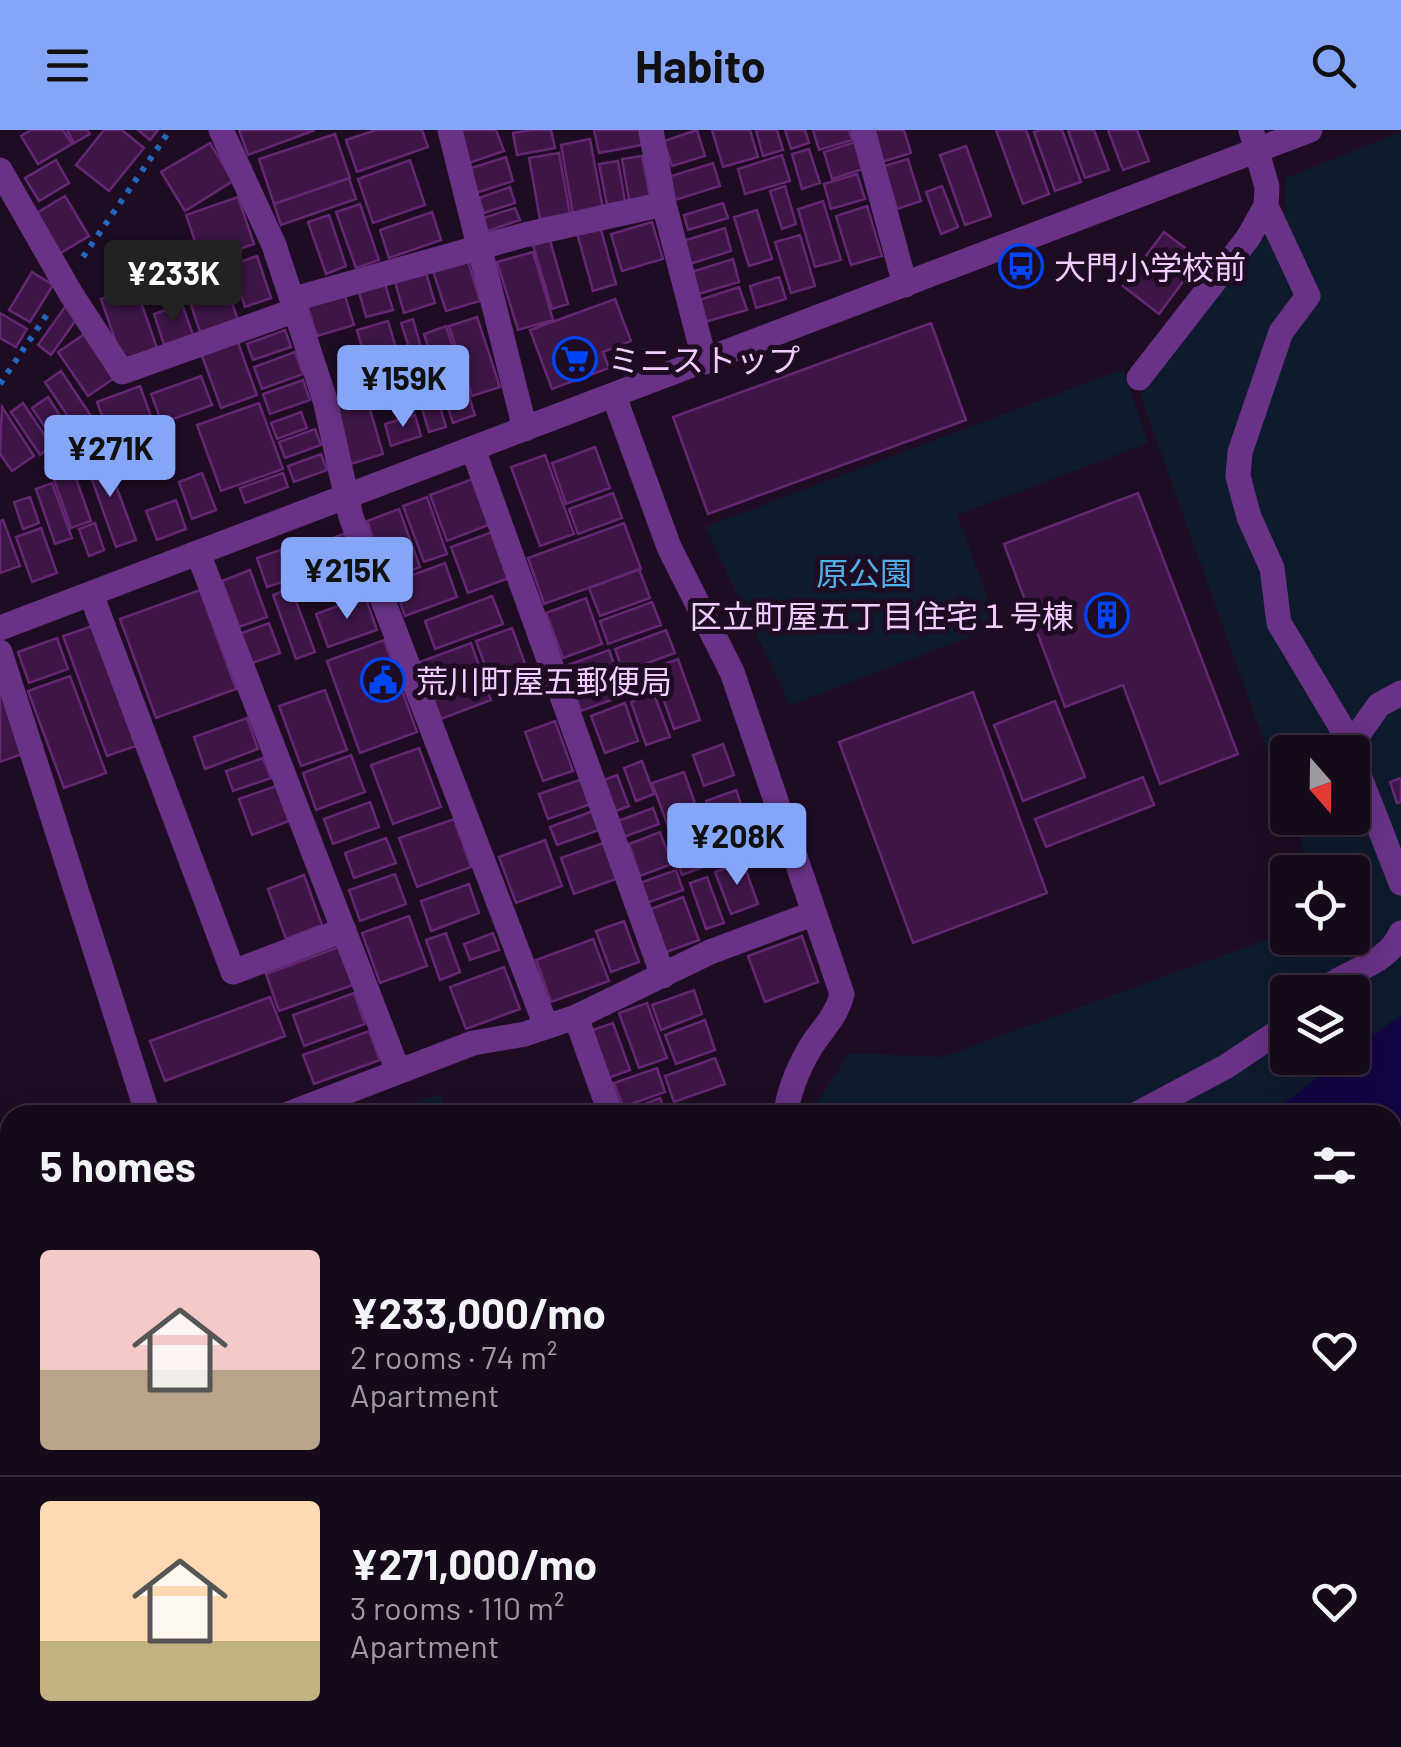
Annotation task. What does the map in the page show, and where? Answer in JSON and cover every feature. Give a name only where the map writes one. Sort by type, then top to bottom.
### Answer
[{"type":"street","points":[[221,130],[256,200],[295,305],[325,400],[345,497],[546,1026]]},
{"type":"street","points":[[450,130],[525,430]]},
{"type":"street","points":[[651,130],[664,204],[705,362]]},
{"type":"street","points":[[863,130],[905,285]]},
{"type":"street","points":[[0,628],[905,285],[1254,141],[1310,130]]},
{"type":"street","points":[[1139,378],[1248,238],[1266,206],[1267,187],[1254,141]]},
{"type":"street","points":[[0,170],[10,213],[122,372],[295,305],[479,246],[664,204]]},
{"type":"street","points":[[1266,206],[1308,296],[1280,332],[1240,452],[1238,476],[1249,517],[1272,568],[1279,623],[1312,675],[1342,735]]},
{"type":"street","points":[[614,396],[668,547],[732,672],[842,994],[838,1010],[810,1049],[788,1094],[787,1105]]},
{"type":"street","points":[[473,449],[663,976]]},
{"type":"street","points":[[198,553],[398,1071]]},
{"type":"street","points":[[90,594],[233,972],[344,930]]},
{"type":"street","points":[[0,652],[145,1105]]},
{"type":"street","points":[[1361,735],[1379,705],[1401,693]]},
{"type":"street","points":[[1370,802],[1401,884]]},
{"type":"street","points":[[313,1105],[473,1043],[525,1034],[576,1017],[751,934],[812,914]]},
{"type":"street","points":[[1352,975],[1396,945],[1401,933]]},
{"type":"street","points":[[576,1017],[607,1105]]},
{"type":"street","points":[[1154,1105],[1270,1038]]},
{"type":"green space","points":[[1401,132],[1401,1105],[815,1105],[849,1053],[942,1057],[1270,938],[1270,955],[1370,955],[1370,855],[1305,855],[1298,835],[1370,835],[1370,735],[1270,735],[1270,758],[1140,394],[1286,208],[1286,178]]},
{"type":"green space","name":"原公園","points":[[1123,369],[1148,443],[957,515],[998,626],[790,705],[705,527]]},
{"type":"green space","points":[[441,1094],[445,1105],[407,1105]]},
{"type":"shaded area","points":[[1401,1015],[1401,1105],[1282,1105],[1321,1075],[1370,1075],[1370,1038]]},
{"type":"building","points":[[31,130],[63,130],[72,144],[38,164],[21,136]]},
{"type":"building","points":[[67,130],[87,130],[90,134],[74,143]]},
{"type":"building","points":[[104,130],[122,130],[144,148],[109,191],[76,165]]},
{"type":"building","points":[[138,130],[158,130],[150,140]]},
{"type":"building","points":[[239,130],[315,130],[248,155]]},
{"type":"building","points":[[376,130],[422,130],[428,147],[357,172],[346,140]]},
{"type":"building","points":[[458,130],[496,130],[504,151],[469,163]]},
{"type":"building","points":[[551,130],[555,148],[517,155],[513,133]]},
{"type":"building","points":[[594,130],[639,130],[642,145],[599,153]]},
{"type":"building","points":[[697,130],[705,156],[672,166],[664,141]]},
{"type":"building","points":[[712,130],[750,130],[758,157],[723,167]]},
{"type":"building","points":[[756,130],[777,130],[783,150],[763,156]]},
{"type":"building","points":[[785,130],[805,130],[809,143],[791,149]]},
{"type":"building","points":[[813,130],[849,130],[852,140],[819,150]]},
{"type":"building","points":[[872,130],[904,130],[911,153],[882,162]]},
{"type":"building","points":[[996,130],[1026,130],[1049,194],[1023,204]]},
{"type":"building","points":[[1062,130],[1081,182],[1055,191],[1034,132]]},
{"type":"building","points":[[1068,130],[1094,130],[1109,170],[1085,178]]},
{"type":"building","points":[[1108,130],[1137,130],[1149,161],[1123,170]]},
{"type":"building","points":[[335,134],[350,178],[274,204],[259,159]]},
{"type":"building","points":[[590,139],[603,209],[573,214],[561,145]]},
{"type":"building","points":[[855,142],[863,169],[832,179],[824,152]]},
{"type":"building","points":[[210,143],[233,181],[185,211],[161,172]]},
{"type":"building","points":[[966,146],[991,216],[965,225],[940,155]]},
{"type":"building","points":[[809,149],[820,183],[802,189],[792,154]]},
{"type":"building","points":[[559,153],[570,214],[540,219],[529,158]]},
{"type":"building","points":[[782,155],[790,181],[745,194],[738,169]]},
{"type":"building","points":[[642,156],[650,197],[629,200],[622,159]]},
{"type":"building","points":[[506,157],[513,181],[476,193],[468,169]]},
{"type":"building","points":[[908,159],[921,201],[897,209],[884,166]]},
{"type":"building","points":[[56,160],[69,183],[39,201],[25,178]]},
{"type":"building","points":[[410,160],[425,205],[373,223],[358,179]]},
{"type":"building","points":[[618,161],[625,201],[607,205],[599,164]]},
{"type":"building","points":[[713,163],[720,186],[675,200],[668,177]]},
{"type":"building","points":[[857,174],[865,199],[831,209],[824,184]]},
{"type":"building","points":[[349,178],[356,199],[281,225],[274,204]]},
{"type":"building","points":[[785,186],[796,224],[782,229],[770,191]]},
{"type":"building","points":[[942,186],[958,227],[941,234],[926,192]]},
{"type":"building","points":[[510,187],[515,203],[484,213],[479,198]]},
{"type":"building","points":[[65,196],[89,236],[59,254],[35,214]]},
{"type":"building","points":[[238,197],[254,244],[202,262],[186,215]]},
{"type":"building","points":[[823,201],[841,260],[815,267],[798,209]]},
{"type":"building","points":[[723,203],[728,218],[688,230],[684,215]]},
{"type":"building","points":[[360,204],[379,260],[356,268],[336,212]]},
{"type":"building","points":[[867,206],[882,256],[851,265],[836,216]]},
{"type":"building","points":[[515,208],[520,220],[488,231],[483,218]]},
{"type":"building","points":[[757,210],[772,259],[749,266],[734,217]]},
{"type":"building","points":[[432,212],[441,240],[389,258],[380,230]]},
{"type":"building","points":[[329,215],[346,266],[326,274],[308,222]]},
{"type":"building","points":[[652,222],[663,259],[622,271],[611,234]]},
{"type":"building","points":[[600,226],[616,284],[593,291],[577,233]]},
{"type":"building","points":[[725,228],[731,251],[690,264],[683,241]]},
{"type":"building","points":[[1164,232],[1200,259],[1159,314],[1123,286]]},
{"type":"building","points":[[800,235],[815,286],[791,293],[775,242]]},
{"type":"building","points":[[550,240],[568,304],[552,309],[533,245]]},
{"type":"building","points":[[533,252],[553,320],[518,330],[497,262]]},
{"type":"building","points":[[257,256],[271,298],[245,307],[231,265]]},
{"type":"building","points":[[733,259],[739,282],[695,295],[688,273]]},
{"type":"building","points":[[468,261],[480,301],[446,311],[433,271]]},
{"type":"building","points":[[219,264],[227,288],[200,297],[191,273]]},
{"type":"building","points":[[32,272],[53,285],[30,322],[9,310]]},
{"type":"building","points":[[426,273],[435,303],[404,313],[395,282]]},
{"type":"building","points":[[779,277],[786,299],[756,308],[750,286]]},
{"type":"building","points":[[187,280],[193,296],[168,305],[162,288]]},
{"type":"building","points":[[385,284],[393,310],[366,317],[359,292]]},
{"type":"building","points":[[739,287],[747,310],[705,322],[699,300]]},
{"type":"building","points":[[136,288],[157,348],[122,360],[101,299]]},
{"type":"building","points":[[228,292],[238,320],[200,332],[191,305]]},
{"type":"building","points":[[344,293],[354,325],[317,336],[307,304]]},
{"type":"building","points":[[615,299],[631,341],[603,352],[609,368],[552,389],[530,330]]},
{"type":"building","points":[[182,304],[193,335],[164,345],[154,314]]},
{"type":"building","points":[[65,307],[78,317],[51,355],[38,345]]},
{"type":"building","points":[[0,313],[27,329],[16,347],[0,338]]},
{"type":"building","points":[[477,317],[500,387],[472,396],[449,326]]},
{"type":"building","points":[[413,319],[422,351],[411,354],[401,323]]},
{"type":"building","points":[[388,321],[396,348],[365,358],[357,330]]},
{"type":"building","points":[[931,323],[966,420],[708,514],[673,417]]},
{"type":"building","points":[[446,326],[475,415],[453,423],[424,334]]},
{"type":"building","points":[[285,330],[291,347],[253,360],[247,344]]},
{"type":"building","points":[[86,333],[116,377],[88,396],[58,352]]},
{"type":"building","points":[[237,340],[257,395],[221,408],[201,353]]},
{"type":"building","points":[[295,352],[303,374],[262,389],[254,367]]},
{"type":"building","points":[[61,371],[97,425],[81,436],[45,382]]},
{"type":"building","points":[[201,376],[212,405],[162,423],[151,394]]},
{"type":"building","points":[[303,380],[310,400],[270,414],[263,394]]},
{"type":"building","points":[[140,386],[154,425],[111,441],[97,402]]},
{"type":"building","points":[[434,387],[446,427],[429,432],[417,392]]},
{"type":"building","points":[[364,389],[383,454],[351,464],[331,399]]},
{"type":"building","points":[[48,397],[77,442],[62,452],[32,408]]},
{"type":"building","points":[[23,403],[52,446],[40,455],[11,412]]},
{"type":"building","points":[[259,403],[283,469],[221,491],[197,425]]},
{"type":"building","points":[[2,407],[34,456],[12,471],[0,454]]},
{"type":"building","points":[[301,412],[307,428],[277,439],[271,423]]},
{"type":"building","points":[[415,415],[421,436],[391,446],[385,424]]},
{"type":"building","points":[[315,429],[321,445],[285,458],[279,442]]},
{"type":"building","points":[[153,432],[163,458],[117,475],[108,448]]},
{"type":"building","points":[[595,447],[610,488],[566,504],[552,463]]},
{"type":"building","points":[[104,453],[136,540],[116,547],[85,460]]},
{"type":"building","points":[[321,454],[327,470],[294,482],[288,466]]},
{"type":"building","points":[[545,455],[574,534],[540,546],[511,467]]},
{"type":"building","points":[[71,464],[91,521],[71,528],[51,471]]},
{"type":"building","points":[[202,473],[216,510],[192,519],[179,482]]},
{"type":"building","points":[[283,473],[288,487],[245,503],[240,488]]},
{"type":"building","points":[[475,478],[491,524],[447,541],[430,495]]},
{"type":"building","points":[[52,483],[72,538],[55,544],[36,489]]},
{"type":"building","points":[[613,493],[622,518],[578,534],[569,509]]},
{"type":"building","name":"区立町屋五丁目住宅１号棟","points":[[1138,493],[1238,754],[1160,784],[1123,685],[1065,707],[1004,544]]},
{"type":"building","points":[[30,497],[39,523],[23,529],[14,502]]},
{"type":"building","points":[[427,497],[447,554],[424,562],[403,506]]},
{"type":"building","points":[[176,500],[186,529],[157,540],[146,511]]},
{"type":"building","points":[[399,509],[420,567],[388,579],[367,521]]},
{"type":"building","points":[[3,520],[20,566],[0,573],[0,521]]},
{"type":"building","points":[[95,523],[104,550],[89,556],[79,529]]},
{"type":"building","points":[[624,523],[641,569],[544,604],[528,558]]},
{"type":"building","points":[[41,528],[57,573],[32,582],[16,537]]},
{"type":"building","points":[[492,532],[509,578],[468,593],[451,547]]},
{"type":"building","points":[[346,533],[363,578],[313,596],[297,551]]},
{"type":"building","points":[[280,550],[291,579],[267,587],[257,558]]},
{"type":"building","points":[[445,563],[457,597],[405,616],[393,582]]},
{"type":"building","points":[[639,569],[650,598],[600,616],[589,588]]},
{"type":"building","points":[[250,570],[267,617],[239,627],[222,581]]},
{"type":"building","points":[[291,588],[315,652],[296,659],[273,595]]},
{"type":"building","points":[[200,590],[236,689],[156,718],[120,619]]},
{"type":"building","points":[[365,596],[377,630],[328,647],[316,614]]},
{"type":"building","points":[[492,596],[503,624],[435,649],[425,621]]},
{"type":"building","points":[[586,598],[602,644],[563,658],[546,613]]},
{"type":"building","points":[[652,602],[661,625],[608,644],[600,621]]},
{"type":"building","points":[[269,623],[280,653],[250,664],[239,634]]},
{"type":"building","points":[[92,626],[136,746],[107,756],[63,636]]},
{"type":"building","points":[[512,628],[531,680],[495,693],[476,641]]},
{"type":"building","points":[[666,630],[675,653],[623,672],[615,649]]},
{"type":"building","points":[[57,638],[68,669],[29,683],[18,652]]},
{"type":"building","points":[[384,640],[417,732],[360,753],[327,661]]},
{"type":"building","points":[[471,643],[491,700],[441,719],[420,662]]},
{"type":"building","points":[[609,650],[625,695],[581,711],[565,666]]},
{"type":"building","points":[[678,659],[700,720],[674,729],[658,684],[635,692],[630,676]]},
{"type":"building","points":[[70,676],[106,773],[64,788],[28,691]]},
{"type":"building","points":[[0,685],[25,753],[0,762]]},
{"type":"building","points":[[325,690],[347,750],[301,766],[279,706]]},
{"type":"building","points":[[973,692],[1047,893],[913,943],[839,742]]},
{"type":"building","points":[[654,694],[670,737],[646,745],[631,702]]},
{"type":"building","points":[[1055,701],[1085,777],[1023,801],[994,725]]},
{"type":"building","points":[[625,703],[638,741],[605,753],[591,716]]},
{"type":"building","points":[[247,718],[258,749],[205,769],[194,737]]},
{"type":"building","points":[[555,721],[573,771],[543,781],[525,732]]},
{"type":"building","points":[[723,744],[734,775],[704,786],[693,755]]},
{"type":"building","points":[[419,748],[441,807],[393,824],[371,765]]},
{"type":"building","points":[[351,755],[365,792],[316,810],[303,773]]},
{"type":"building","points":[[263,758],[271,778],[233,791],[226,771]]},
{"type":"building","points":[[642,761],[654,794],[636,801],[624,768]]},
{"type":"building","points":[[684,772],[703,826],[672,837],[652,783]]},
{"type":"building","points":[[617,775],[629,806],[611,813],[599,782]]},
{"type":"building","points":[[1143,777],[1154,805],[1046,847],[1035,819]]},
{"type":"building","points":[[585,778],[594,803],[548,819],[539,794]]},
{"type":"building","points":[[1401,778],[1401,802],[1397,803],[1390,782]]},
{"type":"building","points":[[276,786],[289,821],[252,835],[239,799]]},
{"type":"building","points":[[736,790],[745,815],[715,826],[706,801]]},
{"type":"building","points":[[370,802],[379,827],[333,844],[324,819]]},
{"type":"building","points":[[653,808],[659,824],[621,838],[615,822]]},
{"type":"building","points":[[593,811],[599,830],[557,845],[550,827]]},
{"type":"building","points":[[454,819],[471,867],[417,887],[399,838]]},
{"type":"building","points":[[660,832],[672,864],[640,876],[629,844]]},
{"type":"building","points":[[724,832],[733,856],[682,875],[673,850]]},
{"type":"building","points":[[386,838],[396,863],[354,878],[345,853]]},
{"type":"building","points":[[545,840],[562,886],[516,903],[499,857]]},
{"type":"building","points":[[606,842],[619,878],[574,894],[561,858]]},
{"type":"building","points":[[743,862],[758,904],[731,914],[715,872]]},
{"type":"building","points":[[676,870],[683,890],[644,904],[637,884]]},
{"type":"building","points":[[395,874],[406,904],[360,921],[349,890]]},
{"type":"building","points":[[304,875],[322,925],[286,939],[268,889]]},
{"type":"building","points":[[707,877],[724,923],[706,929],[690,883]]},
{"type":"building","points":[[469,884],[479,913],[431,931],[421,901]]},
{"type":"building","points":[[683,897],[699,940],[664,953],[648,910]]},
{"type":"building","points":[[409,916],[427,966],[380,983],[362,933]]},
{"type":"building","points":[[624,921],[639,962],[611,972],[596,931]]},
{"type":"building","points":[[446,933],[460,972],[440,980],[426,940]]},
{"type":"building","points":[[493,933],[499,950],[470,960],[464,944]]},
{"type":"building","points":[[802,936],[818,982],[765,1002],[748,956]]},
{"type":"building","points":[[593,939],[609,981],[551,1002],[536,960]]},
{"type":"building","points":[[339,947],[353,985],[279,1011],[266,974]]},
{"type":"building","points":[[504,967],[520,1009],[466,1029],[450,987]]},
{"type":"building","points":[[694,990],[702,1014],[661,1030],[652,1005]]},
{"type":"building","points":[[354,993],[365,1024],[304,1046],[293,1015]]},
{"type":"building","points":[[270,997],[285,1036],[165,1081],[150,1041]]},
{"type":"building","points":[[647,1003],[667,1058],[639,1068],[619,1013]]},
{"type":"building","points":[[705,1020],[715,1050],[676,1064],[665,1035]]},
{"type":"building","points":[[613,1023],[630,1070],[606,1079],[589,1031]]},
{"type":"building","points":[[369,1031],[380,1060],[314,1084],[303,1055]]},
{"type":"building","points":[[715,1058],[725,1084],[674,1102],[665,1076]]},
{"type":"building","points":[[657,1068],[665,1092],[622,1105],[614,1083]]},
{"type":"building","points":[[660,1098],[662,1105],[641,1105]]},
{"type":"place","name":"大門小学校前","points":[[1021,266]]},
{"type":"place","name":"ミニストップ","points":[[575,359]]},
{"type":"place","name":"区立町屋五丁目住宅１号棟","points":[[1107,615]]},
{"type":"place","name":"荒川町屋五郵便局","points":[[383,680]]}]
